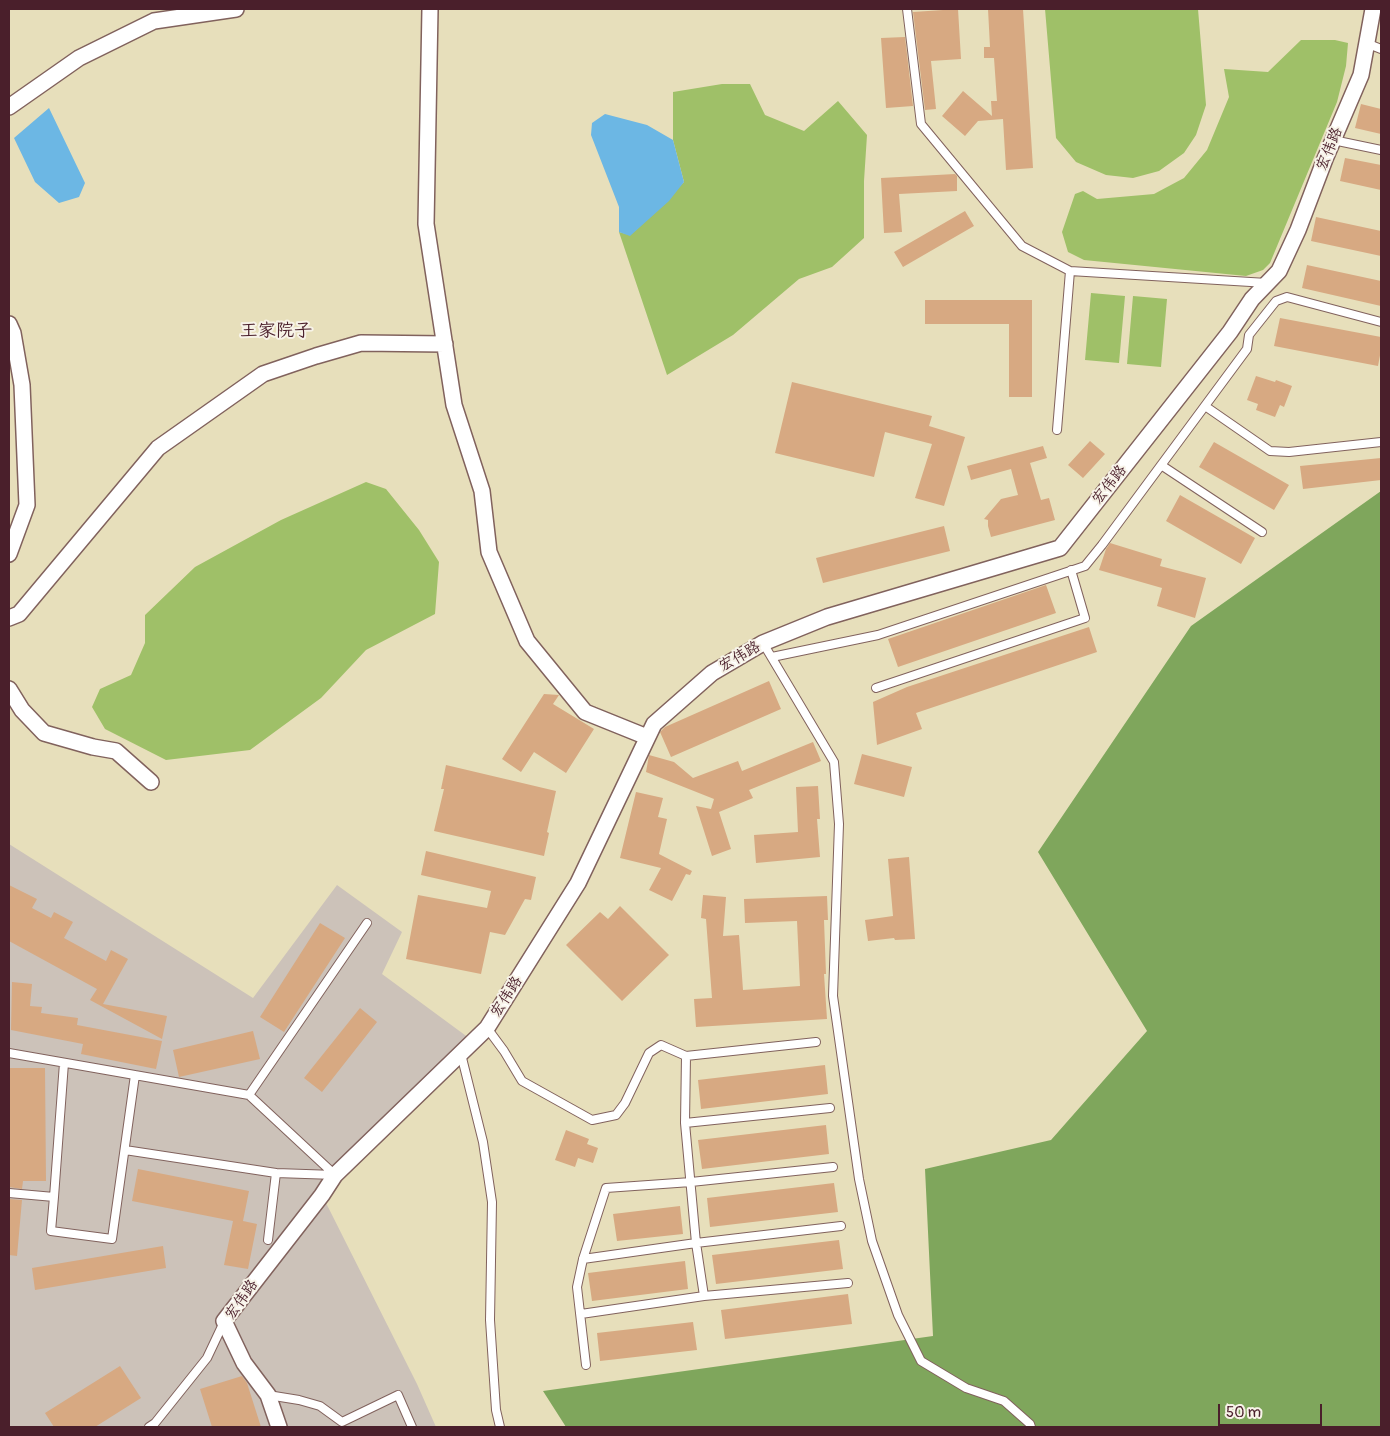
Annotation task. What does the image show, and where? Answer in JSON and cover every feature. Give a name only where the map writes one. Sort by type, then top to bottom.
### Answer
[{"type":"street","points":[[9,108],[79,58],[154,21],[236,9]]},
{"type":"street","points":[[430,9],[426,224],[454,405],[482,491],[489,552],[527,641],[585,712],[648,737]]},
{"type":"street","name":"宏伟路","points":[[280,1427],[268,1395],[244,1362],[224,1322],[322,1195],[335,1175],[487,1028],[578,883],[654,724],[712,673],[763,642],[827,617],[1060,548],[1230,332],[1252,299],[1279,270],[1298,230],[1361,75],[1373,9]]},
{"type":"street","points":[[9,324],[13,333],[22,385],[27,505],[9,554]]},
{"type":"street","points":[[9,618],[19,614],[158,448],[263,374],[316,356],[361,344],[445,344]]},
{"type":"street","points":[[9,689],[22,710],[44,733],[116,751],[151,782]]},
{"type":"lane","points":[[907,9],[921,124],[1022,246],[1070,271],[1267,283]]},
{"type":"lane","points":[[1366,43],[1381,49]]},
{"type":"lane","points":[[1333,140],[1381,150]]},
{"type":"lane","points":[[1057,430],[1070,271]]},
{"type":"lane","points":[[772,657],[878,635],[1085,566],[1247,348],[1249,336],[1276,301],[1287,297],[1381,322]]},
{"type":"lane","points":[[1205,406],[1270,451],[1289,452],[1381,442]]},
{"type":"lane","points":[[1161,465],[1262,532]]},
{"type":"lane","points":[[876,688],[1085,618],[1071,570]]},
{"type":"lane","points":[[763,642],[834,762],[839,824],[833,996],[859,1179],[872,1241],[898,1315],[921,1361],[966,1388],[1004,1401],[1031,1427]]},
{"type":"lane","points":[[249,1095],[367,923]]},
{"type":"lane","points":[[487,1028],[504,1051],[522,1081],[592,1120],[616,1115],[625,1103],[649,1053],[661,1045],[686,1056],[816,1042]]},
{"type":"lane","points":[[9,1053],[249,1095],[335,1175]]},
{"type":"lane","points":[[460,1054],[483,1142],[492,1202],[490,1320],[496,1410],[500,1427]]},
{"type":"lane","points":[[686,1056],[685,1123],[696,1242],[704,1296]]},
{"type":"lane","points":[[64,1063],[51,1232],[112,1239],[136,1075]]},
{"type":"lane","points":[[685,1123],[830,1108]]},
{"type":"lane","points":[[124,1150],[276,1173],[335,1175]]},
{"type":"lane","points":[[586,1365],[577,1288],[583,1259],[606,1188],[691,1182],[833,1166]]},
{"type":"lane","points":[[268,1240],[276,1173]]},
{"type":"lane","points":[[9,1193],[54,1197]]},
{"type":"lane","points":[[583,1259],[696,1242],[840,1226]]},
{"type":"lane","points":[[581,1314],[704,1296],[848,1283]]},
{"type":"lane","points":[[149,1427],[155,1423],[207,1358],[224,1322]]},
{"type":"lane","points":[[268,1395],[299,1400],[320,1406],[342,1422],[398,1395],[412,1427]]},
{"type":"shaded area","points":[[9,844],[253,998],[337,885],[402,932],[382,974],[473,1041],[322,1195],[417,1384],[436,1427],[9,1427]]},
{"type":"green space","points":[[1045,9],[1198,9],[1206,105],[1196,135],[1184,153],[1159,171],[1133,178],[1106,175],[1076,162],[1056,138]]},
{"type":"green space","points":[[1301,40],[1335,40],[1348,43],[1346,66],[1337,102],[1270,263],[1263,270],[1246,276],[1084,260],[1068,252],[1062,232],[1075,194],[1083,191],[1097,199],[1154,194],[1184,178],[1207,150],[1229,97],[1224,69],[1268,72]]},
{"type":"green space","points":[[722,84],[750,84],[765,115],[804,131],[838,101],[867,135],[864,181],[864,238],[832,267],[799,279],[733,335],[667,375],[619,232],[630,235],[684,182],[673,140],[673,92]]},
{"type":"green space","points":[[1091,293],[1125,296],[1119,363],[1085,360]]},
{"type":"green space","points":[[1133,296],[1167,299],[1161,367],[1127,364]]},
{"type":"green space","points":[[366,482],[386,489],[419,530],[439,562],[435,614],[366,650],[321,698],[250,750],[166,760],[105,729],[92,707],[100,689],[131,675],[145,643],[145,615],[195,567],[281,520]]},
{"type":"green space","points":[[1381,491],[1381,1427],[566,1427],[543,1391],[933,1336],[925,1169],[1051,1140],[1147,1031],[1038,852],[1191,626]]},
{"type":"water","points":[[49,108],[85,183],[79,197],[59,203],[35,182],[14,138]]},
{"type":"water","points":[[605,114],[647,125],[673,140],[684,182],[669,201],[630,236],[619,232],[619,207],[591,135],[592,123]]},
{"type":"building","points":[[958,9],[961,59],[931,61],[936,109],[925,110],[913,12]]},
{"type":"building","points":[[988,9],[1023,9],[1033,168],[1006,170],[1003,119],[978,121],[965,136],[942,116],[963,91],[992,116],[991,101],[997,101],[994,58],[984,58],[984,47],[990,47]]},
{"type":"building","points":[[905,37],[913,106],[886,108],[881,38]]},
{"type":"building","points":[[1361,104],[1381,109],[1381,134],[1355,128]]},
{"type":"building","points":[[1345,158],[1381,165],[1381,190],[1340,181]]},
{"type":"building","points":[[955,174],[957,176],[957,191],[899,194],[902,232],[884,233],[881,178]]},
{"type":"building","points":[[965,211],[974,226],[903,267],[894,252]]},
{"type":"building","points":[[1316,217],[1381,231],[1381,256],[1311,241]]},
{"type":"building","points":[[1307,265],[1381,281],[1381,306],[1302,288]]},
{"type":"building","points":[[925,300],[1032,300],[1032,397],[1009,397],[1009,324],[925,324]]},
{"type":"building","points":[[1280,318],[1381,337],[1378,366],[1274,346]]},
{"type":"building","points":[[1256,376],[1292,386],[1284,407],[1280,405],[1275,417],[1256,410],[1258,404],[1247,400]]},
{"type":"building","points":[[792,382],[932,416],[929,426],[965,437],[944,506],[915,498],[932,444],[885,432],[874,477],[775,453]]},
{"type":"building","points":[[1090,441],[1105,454],[1083,478],[1068,465]]},
{"type":"building","points":[[1214,442],[1289,485],[1274,510],[1199,467]]},
{"type":"building","points":[[1043,446],[1047,458],[1030,463],[1041,500],[1049,498],[1055,520],[991,537],[988,520],[984,519],[1001,499],[1018,495],[1011,469],[971,480],[967,466]]},
{"type":"building","points":[[1381,458],[1381,480],[1303,489],[1300,466]]},
{"type":"building","points":[[1180,495],[1255,538],[1241,564],[1166,521]]},
{"type":"building","points":[[944,526],[950,551],[823,583],[816,558]]},
{"type":"building","points":[[1110,543],[1162,559],[1160,566],[1206,578],[1195,618],[1157,606],[1162,588],[1099,570]]},
{"type":"building","points":[[1046,585],[1056,613],[898,667],[888,639]]},
{"type":"building","points":[[1089,627],[1097,652],[916,713],[922,729],[877,745],[873,702],[907,687]]},
{"type":"building","points":[[769,681],[781,709],[671,757],[660,732],[665,727]]},
{"type":"building","points":[[544,694],[559,695],[553,704],[594,729],[566,773],[534,752],[521,772],[502,759]]},
{"type":"building","points":[[813,742],[821,761],[749,790],[753,798],[719,812],[731,849],[712,856],[696,806],[711,809],[714,799],[646,772],[649,755],[674,762],[693,778],[738,761],[742,771]]},
{"type":"building","points":[[862,754],[912,767],[904,797],[854,784]]},
{"type":"building","points":[[446,765],[556,791],[544,856],[434,831],[444,789],[441,789]]},
{"type":"building","points":[[818,786],[820,819],[817,819],[820,857],[756,863],[754,835],[798,832],[796,787]]},
{"type":"building","points":[[636,792],[663,798],[658,817],[667,819],[659,854],[692,871],[690,875],[686,874],[672,901],[649,890],[661,868],[620,858]]},
{"type":"building","points":[[426,851],[536,877],[531,900],[525,899],[505,935],[490,932],[481,974],[406,959],[418,895],[487,908],[491,891],[421,875]]},
{"type":"building","points":[[909,857],[915,939],[895,940],[894,938],[868,941],[865,920],[893,916],[888,859]]},
{"type":"building","points":[[9,885],[37,899],[32,908],[51,918],[54,912],[73,922],[64,938],[106,961],[111,950],[128,959],[103,1004],[167,1016],[162,1039],[90,1000],[97,989],[9,941]]},
{"type":"building","points":[[703,895],[726,897],[723,936],[739,935],[743,990],[800,986],[797,921],[745,923],[744,899],[827,896],[828,920],[824,920],[826,974],[824,974],[827,1019],[696,1027],[694,999],[712,998],[706,919],[701,918]]},
{"type":"building","points":[[620,906],[669,955],[622,1001],[566,945],[600,912],[608,919]]},
{"type":"building","points":[[320,923],[345,938],[284,1032],[260,1017]]},
{"type":"building","points":[[12,982],[32,984],[30,1006],[42,1007],[41,1013],[78,1018],[77,1025],[162,1041],[156,1069],[81,1054],[83,1044],[11,1030]]},
{"type":"building","points":[[360,1008],[377,1022],[322,1092],[304,1078]]},
{"type":"building","points":[[253,1031],[260,1059],[179,1077],[173,1050]]},
{"type":"building","points":[[825,1065],[828,1094],[701,1109],[698,1080]]},
{"type":"building","points":[[9,1068],[45,1068],[46,1181],[23,1181],[22,1189],[9,1187]]},
{"type":"building","points":[[826,1125],[829,1154],[702,1169],[698,1140]]},
{"type":"building","points":[[566,1130],[589,1139],[587,1144],[598,1148],[593,1163],[578,1158],[575,1167],[555,1160]]},
{"type":"building","points":[[138,1169],[249,1191],[243,1221],[257,1224],[248,1269],[224,1265],[233,1221],[132,1201]]},
{"type":"building","points":[[834,1183],[838,1212],[710,1227],[707,1198]]},
{"type":"building","points":[[9,1199],[22,1200],[17,1256],[9,1255]]},
{"type":"building","points":[[680,1206],[683,1234],[617,1241],[613,1214]]},
{"type":"building","points":[[839,1240],[843,1269],[716,1284],[712,1255]]},
{"type":"building","points":[[163,1246],[166,1268],[35,1290],[32,1268]]},
{"type":"building","points":[[685,1261],[688,1289],[592,1301],[588,1273]]},
{"type":"building","points":[[848,1294],[852,1324],[725,1339],[721,1310]]},
{"type":"building","points":[[693,1322],[697,1350],[600,1361],[597,1333]]},
{"type":"building","points":[[120,1366],[141,1398],[95,1427],[54,1427],[45,1413]]},
{"type":"building","points":[[242,1376],[247,1383],[261,1427],[212,1427],[200,1389]]},
{"type":"district","name":"王家院子","points":[[276,331]]}]
